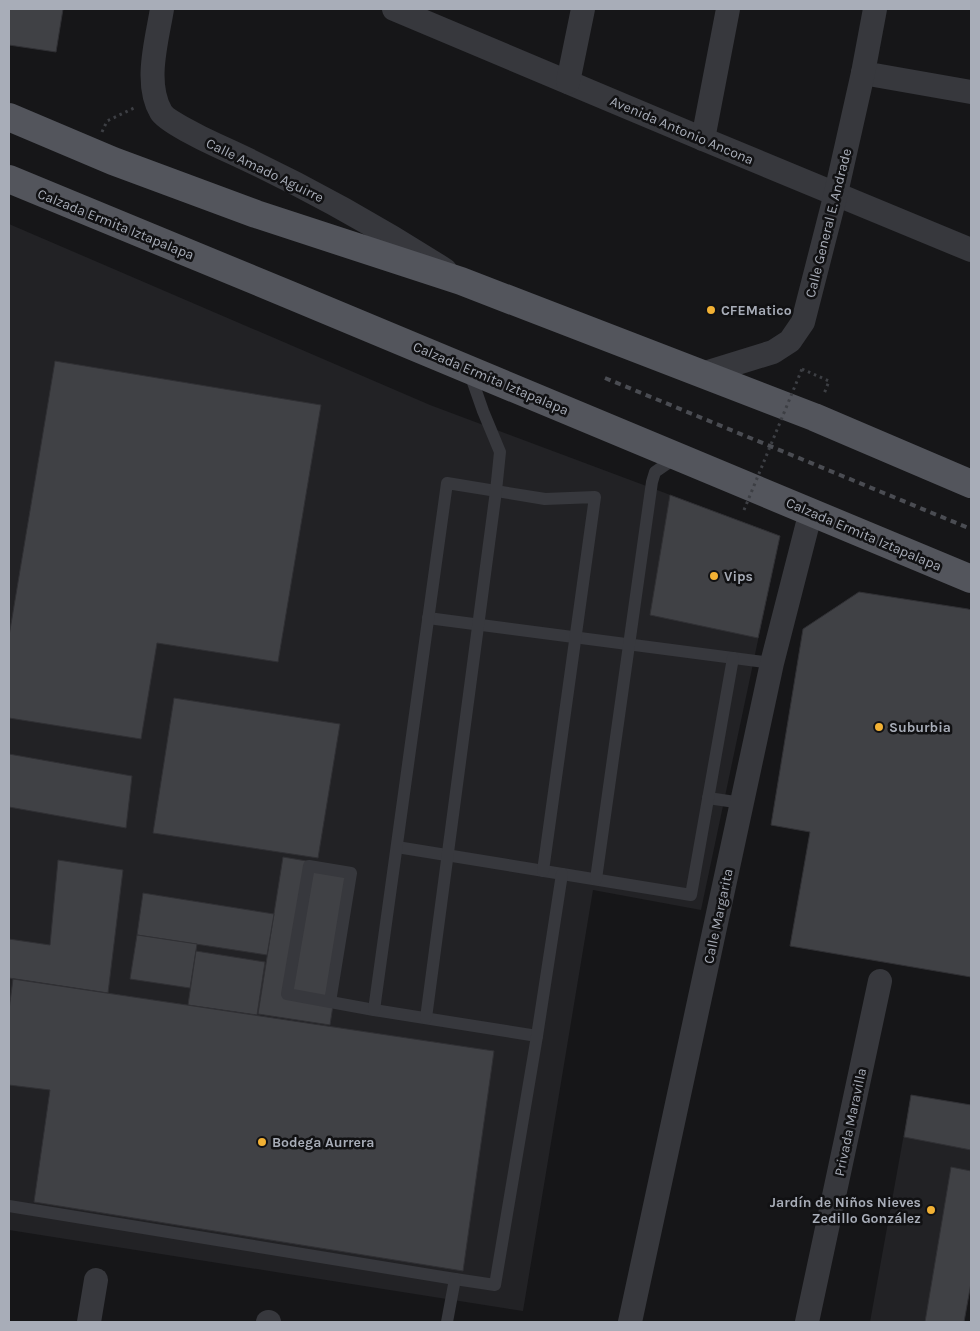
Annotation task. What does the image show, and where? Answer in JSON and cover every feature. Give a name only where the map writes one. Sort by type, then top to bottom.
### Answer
[{"type":"main road","points":[[10,122],[256,214],[461,281],[814,417],[971,484]]},
{"type":"main road","name":"Calzada Ermita Iztapalapa","points":[[9,180],[468,368],[971,579]]},
{"type":"street","name":"Calle Amado Aguirre","points":[[162,9],[152,75],[154,98],[162,115],[198,137],[255,162],[310,191],[412,249],[461,281]]},
{"type":"street","name":"Avenida Antonio Ancona","points":[[394,9],[439,18],[568,82],[971,250]]},
{"type":"street","points":[[568,82],[583,9]]},
{"type":"street","points":[[703,139],[728,9]]},
{"type":"street","name":"Calle General E. Andrade","points":[[702,374],[773,352],[790,341],[804,322],[863,74],[875,9]]},
{"type":"street","points":[[863,74],[971,92]]},
{"type":"street","name":"Calle Margarita","points":[[630,1322],[772,663],[811,511]]},
{"type":"street","name":"Privada Maravilla","points":[[807,1322],[880,981]]},
{"type":"street","points":[[89,1322],[96,1280]]},
{"type":"lane","points":[[426,1018],[500,452],[468,368]]},
{"type":"lane","points":[[596,879],[652,482],[655,472],[678,456]]},
{"type":"lane","points":[[374,1010],[447,483],[545,499],[595,497],[543,871]]},
{"type":"lane","points":[[428,618],[772,663]]},
{"type":"lane","points":[[397,847],[691,895],[733,658]]},
{"type":"lane","points":[[708,798],[742,802]]},
{"type":"lane","points":[[330,1002],[351,873],[308,866],[287,994],[330,1002],[374,1010],[537,1036]]},
{"type":"lane","points":[[9,1206],[495,1285],[562,874]]},
{"type":"lane","points":[[447,1322],[456,1279]]},
{"type":"path","points":[[94,152],[106,121],[154,98]]},
{"type":"path","points":[[744,510],[802,370],[829,381]]},
{"type":"shaded area","points":[[9,224],[430,405],[780,536],[701,910],[593,890],[523,1311],[9,1230]]},
{"type":"shaded area","name":"Jardín de Niños Nieves Zedillo González","points":[[911,1095],[971,1105],[971,1283],[964,1322],[870,1322]]},
{"type":"building","points":[[9,9],[63,9],[56,52],[9,45]]},
{"type":"building","points":[[55,361],[321,405],[278,662],[157,643],[141,739],[9,718],[9,636]]},
{"type":"building","name":"Vips","points":[[670,495],[780,536],[758,638],[650,615]]},
{"type":"building","name":"Suburbia","points":[[859,592],[971,610],[971,977],[790,946],[810,832],[771,825],[803,629]]},
{"type":"building","points":[[174,698],[340,724],[318,858],[153,833]]},
{"type":"building","points":[[9,754],[132,776],[126,828],[9,807]]},
{"type":"building","points":[[283,857],[354,869],[330,1025],[258,1014]]},
{"type":"building","points":[[58,860],[123,870],[108,993],[9,978],[9,939],[50,945]]},
{"type":"building","points":[[143,893],[274,914],[267,955],[137,935]]},
{"type":"building","points":[[137,935],[197,944],[190,988],[130,979]]},
{"type":"building","points":[[196,951],[265,962],[257,1015],[188,1005]]},
{"type":"building","name":"Bodega Aurrera","points":[[13,979],[494,1051],[463,1271],[34,1202],[50,1090],[9,1085],[9,1010]]},
{"type":"building","points":[[911,1095],[971,1105],[971,1150],[904,1137]]},
{"type":"building","points":[[951,1167],[971,1171],[971,1283],[964,1322],[925,1322]]},
{"type":"railway","points":[[605,378],[971,529]]},
{"type":"place","name":"CFEMatico","points":[[711,310]]},
{"type":"place","name":"Vips","points":[[714,576]]},
{"type":"place","name":"Suburbia","points":[[879,727]]},
{"type":"place","name":"Bodega Aurrera","points":[[262,1142]]},
{"type":"place","name":"Jardín de Niños Nieves Zedillo González","points":[[931,1210]]}]
